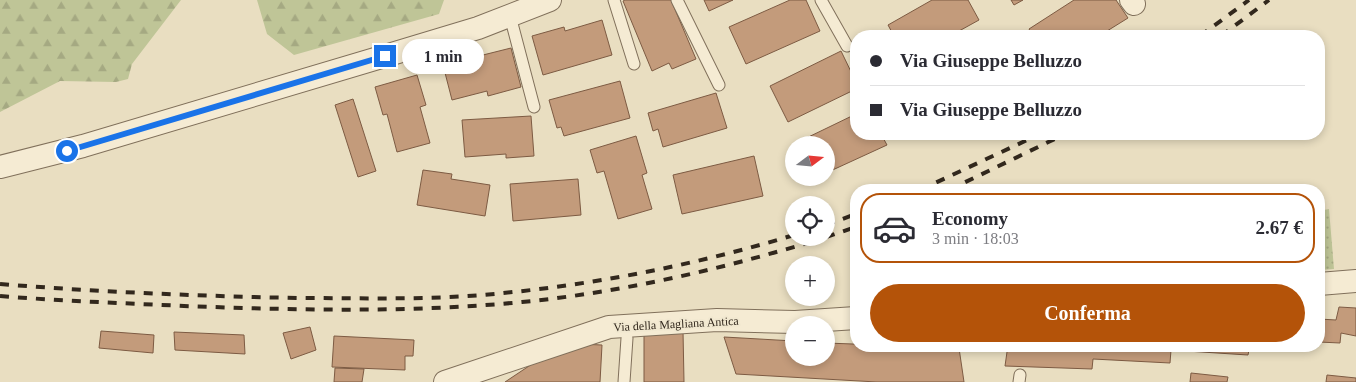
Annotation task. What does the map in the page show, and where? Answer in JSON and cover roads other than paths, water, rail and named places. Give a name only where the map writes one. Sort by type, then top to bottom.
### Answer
[{"type":"street","points":[[0,167],[83,146],[510,16],[550,0]]},
{"type":"street","points":[[1325,284],[1356,281]]},
{"type":"street","name":"Via della Magliana Antica","points":[[445,382],[609,327],[717,320],[795,322],[850,318]]},
{"type":"lane","points":[[614,0],[634,64]]},
{"type":"lane","points":[[677,0],[719,85]]},
{"type":"lane","points":[[821,0],[847,46]]},
{"type":"lane","points":[[510,16],[534,107]]},
{"type":"lane","points":[[624,382],[627,338]]},
{"type":"railway","points":[[1208,30],[1249,0]]},
{"type":"railway","points":[[1229,30],[1269,0]]},
{"type":"railway","points":[[933,184],[1027,140]]},
{"type":"railway","points":[[961,184],[1053,140]]},
{"type":"railway","points":[[835,222],[850,216]]},
{"type":"railway","points":[[835,234],[850,229]]},
{"type":"railway","points":[[0,284],[186,295],[297,298],[459,297],[561,286],[640,273],[717,256],[785,238]]},
{"type":"railway","points":[[0,296],[268,309],[438,308],[522,302],[599,292],[675,278],[796,246]]}]
